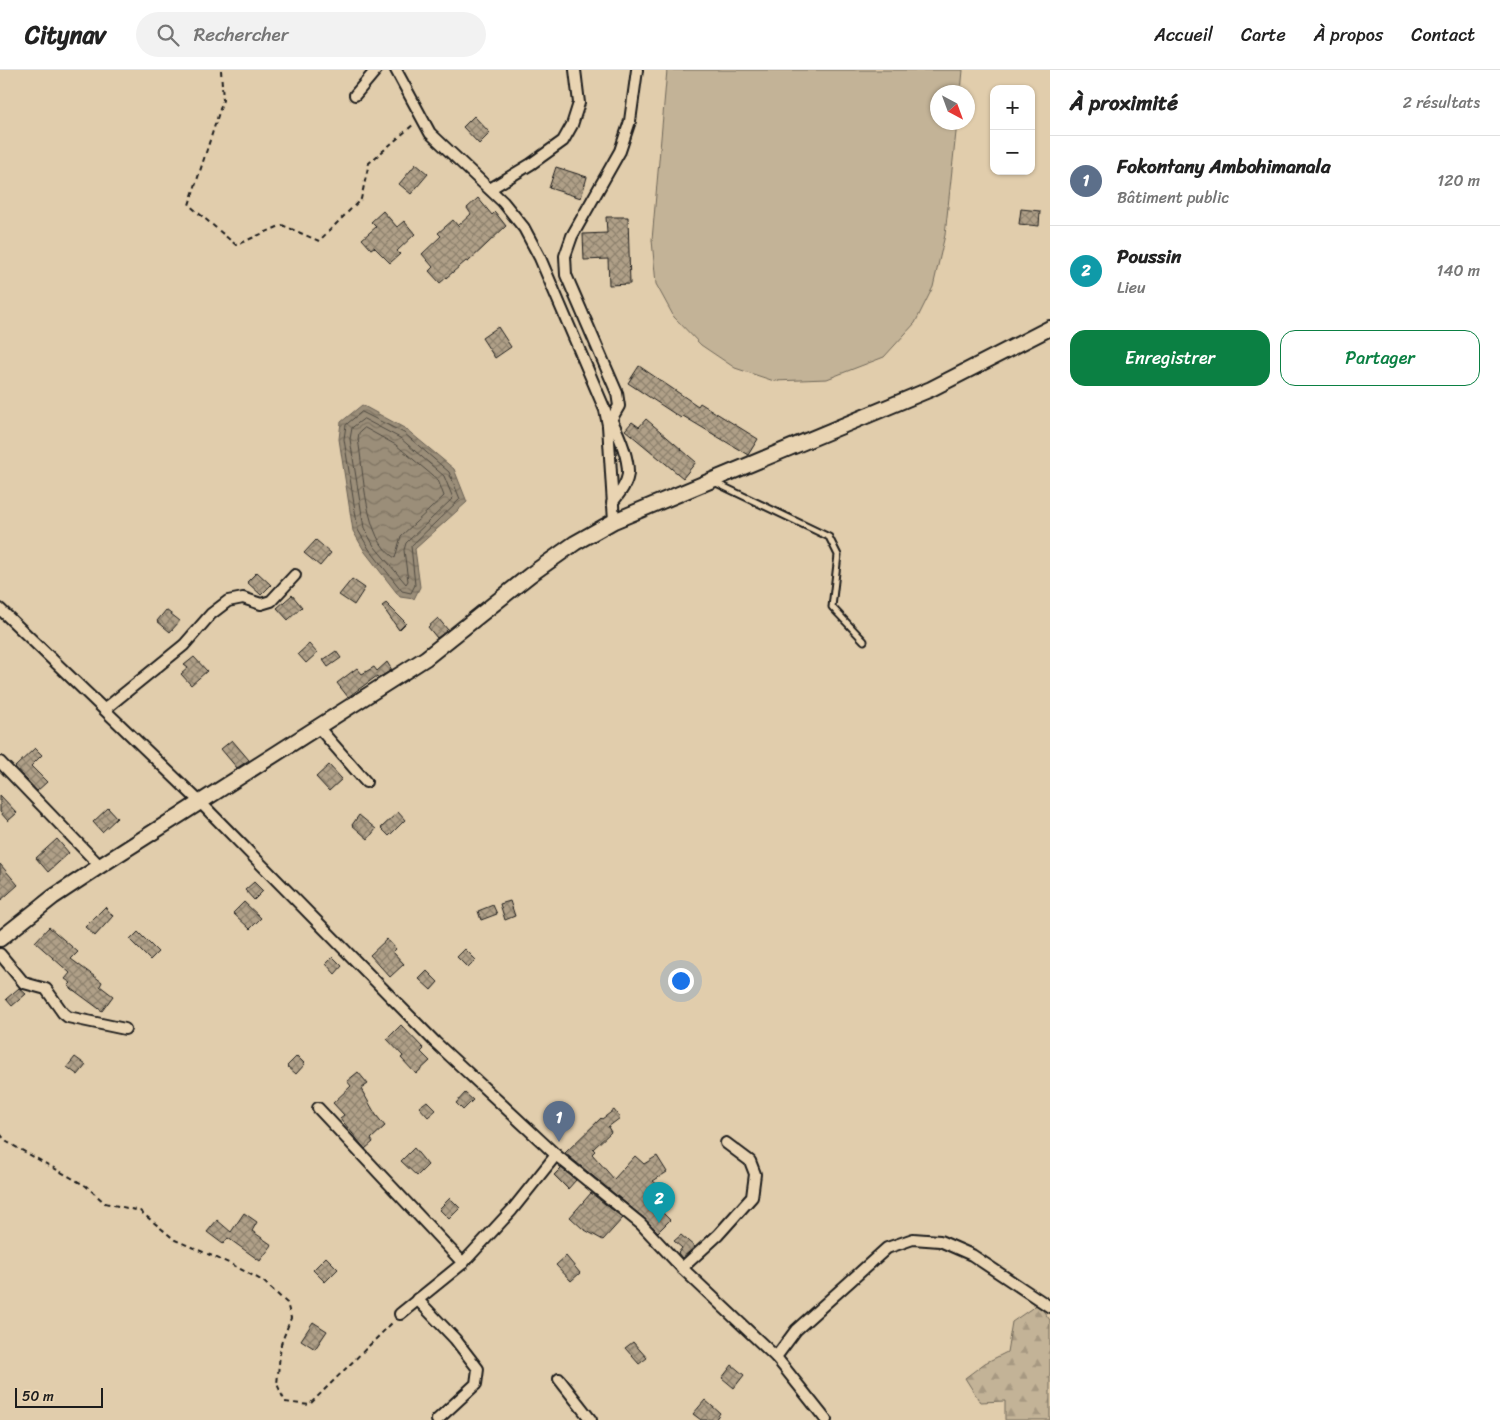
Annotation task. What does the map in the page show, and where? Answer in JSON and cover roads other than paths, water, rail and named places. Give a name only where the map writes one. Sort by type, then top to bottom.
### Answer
[{"type":"street","points":[[355,95],[376,70]]},
{"type":"street","points":[[396,70],[430,133],[490,189],[524,228],[540,258],[624,454],[628,472],[623,488],[612,503]]},
{"type":"street","points":[[490,189],[563,141],[572,125],[579,103],[575,70]]},
{"type":"street","points":[[614,521],[610,423],[619,406],[618,393],[566,275],[565,256],[572,236],[620,151],[630,121],[637,70]]},
{"type":"street","points":[[0,939],[53,897],[426,658],[530,575],[568,548],[614,521],[931,389],[1050,328]]},
{"type":"street","points":[[106,709],[184,645],[211,614],[228,601],[243,598],[261,604],[271,601],[295,575]]},
{"type":"street","points":[[0,609],[106,709],[201,803],[434,1042],[556,1155],[641,1224],[682,1268],[776,1357],[826,1420]]},
{"type":"street","points":[[319,728],[366,782]]},
{"type":"street","points":[[0,762],[100,866]]},
{"type":"street","points":[[0,954],[24,983],[46,989],[68,1017],[125,1029]]},
{"type":"street","points":[[318,1108],[463,1263]]},
{"type":"street","points":[[682,1268],[718,1235],[752,1197],[755,1174],[750,1161],[726,1143]]},
{"type":"street","points":[[400,1314],[463,1263],[512,1210],[556,1155]]},
{"type":"street","points":[[776,1357],[796,1330],[887,1248],[914,1238],[940,1241],[972,1255],[1050,1307]]},
{"type":"street","points":[[417,1299],[455,1339],[478,1369],[476,1384],[436,1420]]},
{"type":"street","points":[[559,1379],[591,1420]]},
{"type":"lane","points":[[710,480],[829,537],[838,555],[832,608],[864,641]]},
{"type":"water","points":[[362,405],[406,429],[454,469],[467,502],[415,549],[420,587],[414,599],[400,597],[365,552],[353,531],[339,439],[341,422]]},
{"type":"place","name":"Fokontany Ambohimanala","points":[[559,1142]]},
{"type":"place","name":"Poussin","points":[[659,1223]]}]
